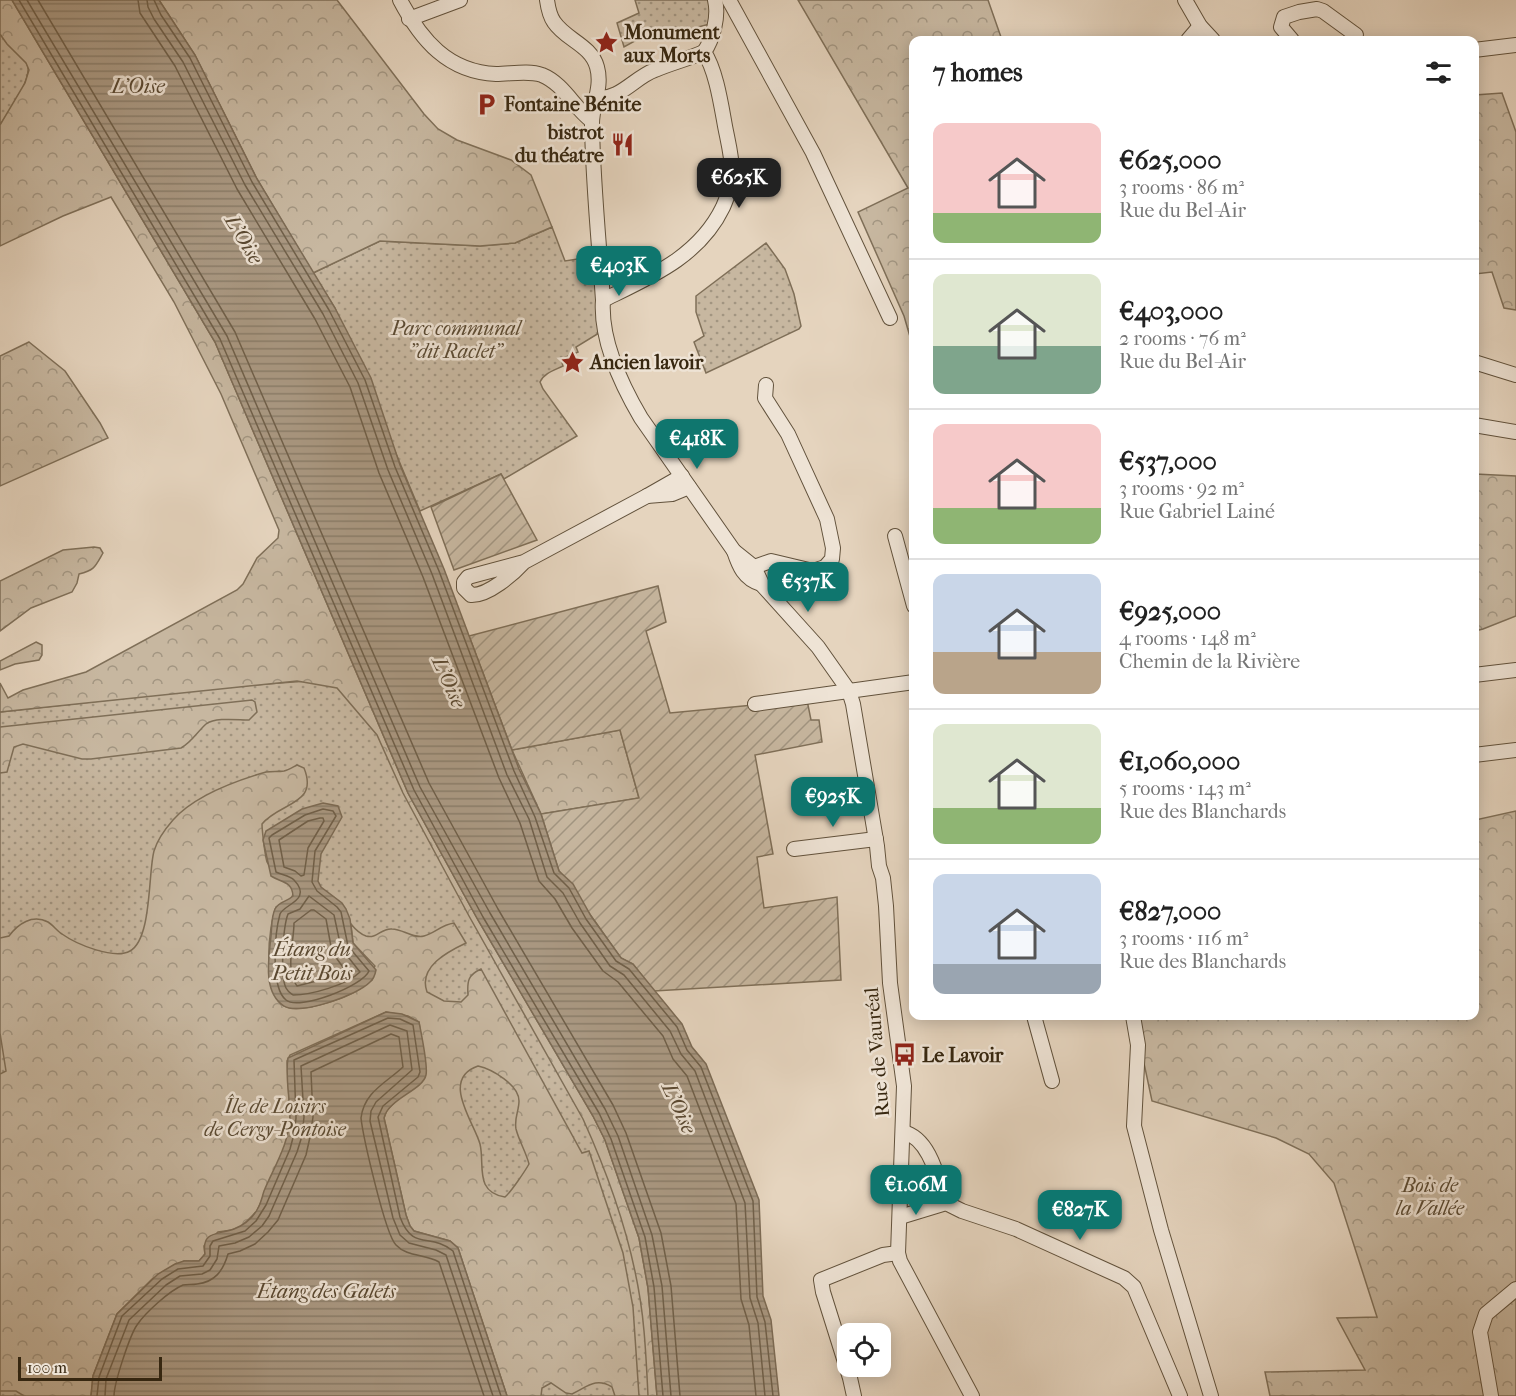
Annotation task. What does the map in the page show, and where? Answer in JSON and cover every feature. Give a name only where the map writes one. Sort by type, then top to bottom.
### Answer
[{"type":"street","points":[[400,0],[410,19],[438,52],[456,65],[480,73],[540,74],[559,86],[582,114],[592,122]]},
{"type":"street","points":[[410,19],[460,0]]},
{"type":"street","points":[[547,0],[550,16],[555,24],[587,50],[594,60],[599,77],[592,122],[603,316],[605,331],[629,397],[641,418],[735,551],[754,567],[761,584],[818,647],[849,690]]},
{"type":"street","points":[[597,98],[609,99],[653,70],[684,61],[704,52],[709,44],[717,9],[716,0]]},
{"type":"street","points":[[729,0],[813,153],[890,318]]},
{"type":"street","points":[[1185,0],[1200,26],[1209,36]]},
{"type":"street","points":[[1289,36],[1283,30],[1281,23],[1286,15],[1298,6],[1326,12],[1355,36]]},
{"type":"street","points":[[1191,36],[1200,26]]},
{"type":"street","points":[[1479,49],[1516,45]]},
{"type":"street","points":[[603,300],[676,262],[710,230],[731,188],[732,175],[723,115],[709,60],[704,52]]},
{"type":"street","points":[[1479,364],[1516,375]]},
{"type":"street","points":[[754,567],[771,561],[813,571],[819,570],[828,564],[832,553],[827,519],[788,434],[765,398],[766,385]]},
{"type":"street","points":[[1479,426],[1516,432]]},
{"type":"street","points":[[524,562],[647,495],[686,482]]},
{"type":"street","points":[[895,536],[909,588]]},
{"type":"street","points":[[735,551],[741,570],[747,577],[761,584]]},
{"type":"street","points":[[1479,674],[1516,670]]},
{"type":"street","points":[[755,704],[909,683]]},
{"type":"street","name":"Rue de Vauréal","points":[[849,690],[876,839],[877,856],[883,878],[890,982],[904,1086],[898,1253],[900,1261],[972,1396]]},
{"type":"street","points":[[1479,755],[1516,750]]},
{"type":"street","points":[[794,849],[876,839]]},
{"type":"street","points":[[1035,1020],[1052,1081]]},
{"type":"street","points":[[1134,1020],[1138,1044],[1134,1126],[1161,1230],[1211,1396]]},
{"type":"street","points":[[903,1132],[909,1133],[921,1142],[946,1203],[962,1211],[1016,1229],[1129,1282],[1134,1287],[1180,1396]]},
{"type":"street","points":[[900,1217],[946,1203]]},
{"type":"street","points":[[854,1396],[821,1280],[883,1255],[898,1253]]},
{"type":"street","points":[[1491,1396],[1480,1332],[1486,1314],[1516,1289]]},
{"type":"green space","points":[[0,0],[12,0],[215,342],[408,793],[478,920],[605,1140],[639,1238],[648,1288],[657,1396],[648,1396],[641,1304],[630,1250],[604,1169],[583,1119],[403,793],[377,735],[337,688],[297,681],[0,712],[0,683],[8,698],[23,690],[86,672],[237,590],[243,584],[257,558],[278,538],[279,530],[221,394],[174,302],[111,197],[63,216],[0,246],[0,125],[25,83],[29,70],[26,63],[0,34]]},
{"type":"green space","points":[[159,0],[337,0],[438,129],[457,140],[511,160],[531,175],[552,227],[515,243],[480,246],[380,241],[313,273],[257,179],[195,55]]},
{"type":"green space","points":[[635,0],[711,0],[710,24],[663,36],[661,32],[642,37],[624,47],[617,23],[639,13]]},
{"type":"green space","points":[[798,0],[988,0],[1001,36],[909,36],[909,333],[904,316],[858,212],[908,188]]},
{"type":"green space","points":[[0,34],[26,62],[28,68],[20,94],[0,125]]},
{"type":"green space","points":[[1502,93],[1516,132],[1516,310],[1504,308],[1492,272],[1479,274],[1479,95]]},
{"type":"green space","name":"Parc communal \"dit Raclet\"","points":[[552,227],[565,261],[590,257],[600,305],[599,333],[576,347],[578,352],[561,359],[563,366],[547,374],[540,382],[577,436],[504,479],[501,474],[420,511],[335,308],[313,273],[380,241],[480,246],[515,243]]},
{"type":"green space","points":[[766,243],[785,269],[794,294],[801,326],[799,329],[706,373],[694,342],[704,336],[696,312],[696,296]]},
{"type":"green space","points":[[29,342],[65,371],[108,438],[0,486],[0,356]]},
{"type":"green space","points":[[501,474],[537,540],[454,570],[431,507]]},
{"type":"green space","points":[[1479,474],[1516,476],[1516,616],[1479,630]]},
{"type":"green space","points":[[100,548],[103,553],[94,567],[79,574],[72,592],[31,608],[0,631],[0,581],[63,550]]},
{"type":"green space","points":[[658,586],[666,622],[646,631],[670,713],[807,700],[811,720],[819,720],[822,742],[755,755],[773,854],[757,857],[764,908],[837,897],[841,980],[654,991],[633,964],[621,958],[559,871],[541,814],[639,798],[620,730],[512,750],[469,636]]},
{"type":"green space","points":[[36,642],[42,645],[42,655],[39,660],[15,664],[0,670],[0,661]]},
{"type":"green space","name":"Île de Loisirs de Cergy-Pontoise","points":[[359,677],[478,920],[593,1116],[639,1238],[648,1288],[657,1396],[0,1396],[0,712],[227,687]]},
{"type":"green space","points":[[252,700],[255,702],[257,712],[249,720],[227,719],[210,722],[181,748],[82,759],[23,744],[14,747],[7,772],[0,773],[0,727]]},
{"type":"green space","points":[[620,730],[639,798],[541,814],[512,750]]},
{"type":"green space","points":[[297,765],[304,768],[307,780],[302,796],[262,824],[267,862],[289,883],[293,893],[291,899],[276,907],[273,916],[269,942],[269,971],[275,996],[281,1004],[288,1007],[308,1007],[344,997],[362,987],[375,966],[353,943],[351,924],[362,934],[370,937],[392,929],[420,937],[454,923],[466,943],[443,956],[430,968],[425,983],[427,992],[444,1001],[461,1002],[468,995],[468,982],[471,976],[481,969],[582,1153],[589,1151],[623,1253],[633,1307],[639,1396],[615,1396],[612,1387],[601,1383],[592,1384],[572,1394],[566,1393],[551,1383],[542,1388],[541,1396],[507,1396],[458,1248],[450,1241],[414,1231],[406,1215],[384,1118],[387,1110],[426,1072],[419,1022],[408,1016],[386,1012],[290,1055],[287,1061],[290,1118],[288,1133],[285,1147],[257,1211],[242,1226],[218,1232],[204,1246],[205,1254],[199,1261],[184,1261],[152,1279],[117,1314],[93,1376],[91,1396],[24,1396],[16,1391],[0,1391],[0,1074],[6,1071],[0,1033],[0,938],[9,936],[26,922],[36,919],[48,922],[68,938],[95,950],[115,954],[130,951],[137,944],[146,920],[154,851],[173,820],[192,803],[216,790],[266,772],[284,771]],"holes":[[[478,1066],[510,1084],[515,1089],[519,1101],[516,1129],[529,1164],[505,1197],[495,1194],[485,1184],[480,1144],[462,1102],[460,1091],[461,1081],[467,1072]]]},
{"type":"green space","name":"Bois de la Vallée","points":[[1516,811],[1516,1396],[1270,1396],[1265,1372],[1365,1370],[1337,1318],[1377,1317],[1334,1183],[1309,1154],[1276,1138],[1152,1101],[1135,1020],[1479,1020],[1479,819]]},
{"type":"water","name":"L’Oise","points":[[12,0],[159,0],[195,55],[257,179],[335,308],[371,378],[400,465],[444,569],[519,769],[541,814],[559,871],[573,884],[591,916],[621,958],[633,964],[682,1024],[692,1047],[706,1064],[759,1200],[763,1296],[771,1320],[779,1396],[657,1396],[648,1288],[639,1238],[605,1140],[478,920],[408,793],[215,342]]},
{"type":"water","name":"Étang du Petit Bois","points":[[323,803],[338,806],[342,817],[321,854],[318,881],[321,887],[342,903],[346,909],[350,919],[353,943],[376,970],[371,981],[354,993],[328,1003],[292,1008],[284,1006],[272,992],[268,964],[275,909],[293,896],[291,888],[286,883],[271,876],[263,840],[266,831],[302,809]]},
{"type":"water","name":"Étang des Galets","points":[[386,1012],[402,1014],[419,1022],[426,1064],[426,1075],[423,1080],[392,1105],[384,1118],[406,1215],[414,1231],[450,1241],[458,1248],[507,1396],[91,1396],[93,1376],[117,1314],[158,1274],[184,1261],[199,1261],[205,1254],[204,1246],[208,1237],[238,1227],[256,1212],[287,1137],[290,1117],[288,1058]]},
{"type":"place","name":"Monument aux Morts","points":[[606,43]]},
{"type":"place","name":"Fontaine Bénite","points":[[486,104]]},
{"type":"place","name":"bistrot du théatre","points":[[622,144]]},
{"type":"place","name":"Ancien lavoir","points":[[572,362]]},
{"type":"place","name":"Le Lavoir","points":[[904,1055]]},
{"type":"water label","name":"L'Oise","points":[[244,239]]},
{"type":"water label","name":"L'Oise","points":[[449,682]]},
{"type":"water label","name":"L'Oise","points":[[679,1108]]}]
